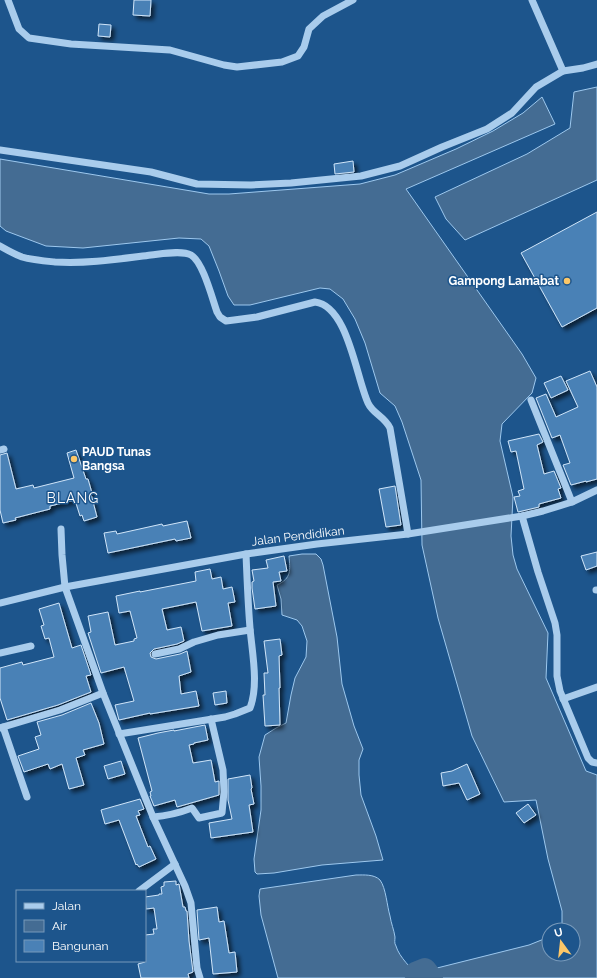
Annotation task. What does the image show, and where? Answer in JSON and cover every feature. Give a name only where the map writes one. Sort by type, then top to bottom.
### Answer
[{"type":"street","points":[[8,0],[19,29],[29,38],[71,44],[170,50],[224,65],[237,67],[282,62],[298,56],[304,47],[309,29],[323,16],[353,0]]},
{"type":"street","points":[[532,0],[563,71]]},
{"type":"street","points":[[0,150],[151,172],[197,184],[251,185],[291,183],[361,176],[400,166],[487,129],[512,113],[536,87],[563,71],[597,64]]},
{"type":"street","points":[[0,246],[21,257],[41,261],[68,263],[165,254],[190,254],[198,261],[203,272],[216,312],[220,317],[226,320],[257,317],[315,302],[326,306],[334,313],[342,326],[368,403],[373,411],[387,422],[390,428],[412,534]]},
{"type":"street","points":[[531,400],[572,502]]},
{"type":"street","name":"Jalan Pendidikan","points":[[0,603],[65,588],[246,554],[317,544],[412,534],[521,516],[544,511],[572,502],[597,490]]},
{"type":"street","points":[[521,516],[555,623],[557,635],[557,676],[563,699],[588,758],[592,762],[597,763]]},
{"type":"street","points":[[61,529],[65,588],[102,693],[153,817],[185,886],[190,903],[197,968],[200,978]]},
{"type":"street","points":[[119,734],[225,717],[250,708],[253,700],[254,676],[246,554]]},
{"type":"street","points":[[155,654],[179,649],[194,642],[250,630]]},
{"type":"street","points":[[0,653],[31,646]]},
{"type":"street","points":[[563,699],[597,687]]},
{"type":"street","points":[[26,797],[1,728],[60,710],[102,693]]},
{"type":"street","points":[[153,817],[163,817],[192,808],[199,818],[222,813],[224,792],[223,770],[211,719]]},
{"type":"street","points":[[140,890],[175,864]]},
{"type":"water","points":[[597,87],[597,180],[465,240],[446,219],[435,197],[527,154],[570,128],[574,92]]},
{"type":"water","points":[[542,97],[555,124],[406,189],[522,354],[536,378],[532,393],[502,424],[500,441],[513,497],[511,536],[513,555],[517,569],[548,633],[546,678],[586,771],[597,775],[597,978],[439,978],[433,969],[529,945],[541,940],[541,962],[581,962],[581,922],[562,922],[562,911],[548,859],[536,800],[504,802],[472,736],[438,618],[422,545],[421,480],[402,422],[395,406],[380,393],[365,343],[355,319],[343,299],[330,289],[320,288],[250,305],[234,305],[228,296],[209,246],[201,239],[179,238],[83,248],[46,246],[6,231],[0,226],[0,159],[209,194],[229,194],[360,184],[395,175],[456,149],[493,131],[523,113]]},
{"type":"water","points":[[316,554],[321,559],[323,565],[337,637],[342,684],[354,726],[363,749],[359,760],[361,795],[383,860],[322,865],[274,873],[257,874],[255,872],[254,859],[261,810],[259,757],[265,735],[286,723],[295,678],[306,657],[307,641],[302,626],[297,620],[282,615],[281,599],[277,585],[288,576],[290,569],[289,556]]},
{"type":"water","points":[[356,875],[372,876],[378,878],[382,883],[395,934],[395,945],[403,959],[420,978],[278,978],[261,915],[259,896],[260,889]]},
{"type":"building","points":[[134,0],[151,0],[150,16],[133,15]]},
{"type":"building","points":[[99,24],[111,25],[110,37],[98,36]]},
{"type":"building","points":[[353,161],[354,172],[335,174],[334,164]]},
{"type":"building","name":"Gampong Lamabat","points":[[597,212],[597,308],[562,327],[521,253]]},
{"type":"building","points":[[590,371],[597,387],[597,479],[571,485],[563,465],[570,463],[560,435],[552,438],[536,398],[546,394],[556,417],[578,407],[566,381]]},
{"type":"building","points":[[561,376],[568,390],[551,398],[544,383]]},
{"type":"building","points":[[539,434],[543,442],[537,445],[544,474],[554,471],[561,488],[558,489],[561,498],[539,504],[539,507],[518,512],[514,497],[520,496],[518,491],[524,489],[516,451],[511,452],[508,441]]},
{"type":"building","points":[[76,450],[86,479],[88,479],[97,517],[84,521],[82,515],[80,516],[75,500],[50,506],[50,509],[15,518],[16,520],[3,523],[0,510],[0,455],[7,453],[16,489],[33,485],[34,488],[74,478],[67,453]]},
{"type":"building","points":[[395,486],[401,525],[386,527],[379,489]]},
{"type":"building","points":[[187,521],[191,538],[176,541],[175,539],[108,553],[104,533],[116,531],[117,534],[162,524],[163,526]]},
{"type":"building","points":[[597,552],[597,566],[586,570],[581,556]]},
{"type":"building","points":[[284,556],[287,571],[279,572],[281,581],[273,582],[276,606],[255,609],[252,588],[252,582],[254,581],[252,570],[268,568],[266,560]]},
{"type":"building","points":[[210,569],[212,579],[221,577],[223,589],[232,587],[235,602],[228,603],[232,626],[202,631],[196,602],[162,609],[167,630],[181,627],[184,641],[154,649],[150,653],[151,657],[156,659],[187,651],[191,672],[179,676],[181,694],[196,691],[199,706],[150,713],[119,720],[115,705],[134,701],[124,667],[101,673],[88,633],[91,632],[88,616],[108,612],[115,645],[134,641],[134,639],[137,638],[130,611],[119,613],[116,596],[196,581],[195,572]]},
{"type":"building","points":[[59,603],[72,648],[81,645],[91,675],[86,676],[91,692],[58,705],[7,720],[0,698],[0,668],[22,662],[23,665],[54,657],[49,638],[45,639],[41,626],[44,625],[39,609]]},
{"type":"building","points":[[280,639],[282,655],[279,656],[280,725],[265,726],[263,695],[265,695],[264,673],[268,673],[264,641]]},
{"type":"building","points":[[226,691],[227,703],[215,705],[213,693]]},
{"type":"building","points":[[91,703],[99,723],[104,744],[83,750],[85,755],[76,758],[84,785],[69,789],[62,764],[50,769],[48,764],[24,772],[18,756],[39,749],[35,737],[41,735],[37,722],[62,715]]},
{"type":"building","points":[[205,725],[208,740],[189,745],[193,763],[211,760],[215,782],[219,781],[219,795],[177,807],[175,800],[154,806],[150,796],[150,792],[152,791],[138,738]]},
{"type":"building","points":[[121,761],[125,774],[108,779],[104,766]]},
{"type":"building","points":[[467,764],[480,794],[467,800],[459,783],[443,786],[441,773],[452,771]]},
{"type":"building","points":[[250,775],[254,804],[249,805],[253,832],[211,838],[209,823],[232,819],[228,800],[228,779]]},
{"type":"building","points":[[140,799],[144,809],[138,811],[140,815],[136,816],[148,847],[150,846],[156,859],[139,867],[137,864],[136,865],[119,820],[105,824],[101,810]]},
{"type":"building","points":[[528,804],[536,815],[524,823],[516,813]]},
{"type":"building","points":[[176,881],[176,885],[179,884],[183,907],[185,907],[187,911],[193,972],[188,974],[189,978],[141,978],[138,964],[146,962],[146,935],[154,934],[153,929],[157,929],[154,908],[146,909],[146,897],[162,894],[161,887],[164,886],[164,882]]},
{"type":"building","points":[[217,907],[219,922],[224,921],[229,953],[235,952],[237,972],[213,974],[209,938],[199,940],[197,910]]},
{"type":"waterway","points":[[415,973],[425,969],[432,978]]},
{"type":"place","name":"Gampong Lamabat","points":[[567,281]]},
{"type":"place","name":"PAUD Tunas Bangsa","points":[[74,459]]},
{"type":"district","name":"BLANG","points":[[73,498]]}]
